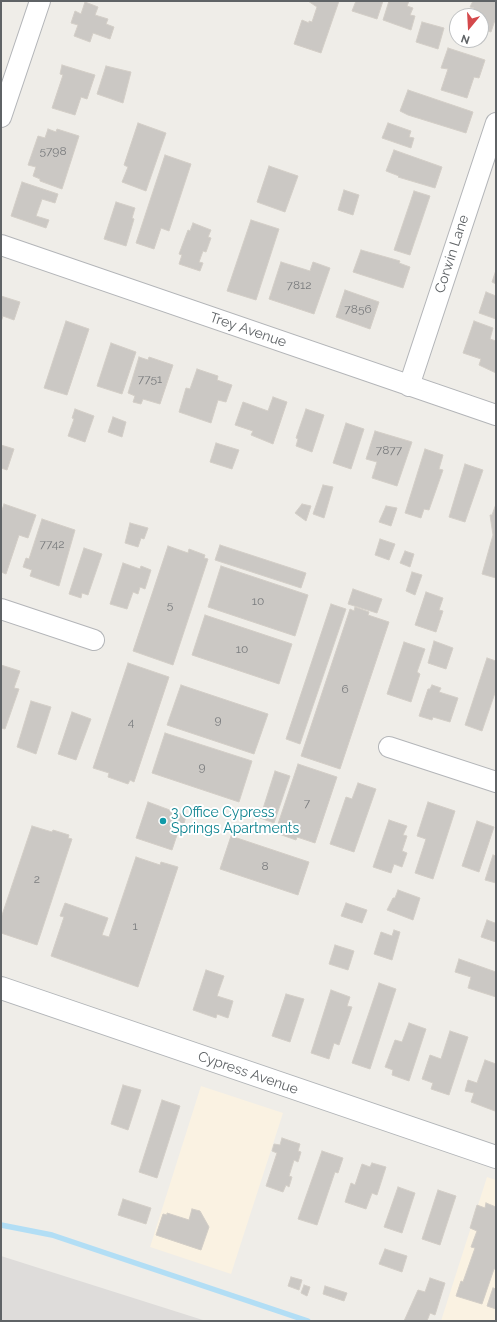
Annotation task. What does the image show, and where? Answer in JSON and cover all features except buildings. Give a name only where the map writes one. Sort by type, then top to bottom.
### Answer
[{"type":"street","points":[[1,117],[40,1]]},
{"type":"street","name":"Corwin Lane","points":[[409,386],[496,123]]},
{"type":"street","name":"Trey Avenue","points":[[1,244],[496,415]]},
{"type":"street","points":[[1,609],[94,640]]},
{"type":"street","points":[[389,747],[496,782]]},
{"type":"street","name":"Cypress Avenue","points":[[1,988],[496,1157]]},
{"type":"shaded area","points":[[201,1086],[283,1113],[231,1274],[150,1247]]},
{"type":"shaded area","points":[[487,1177],[496,1180],[496,1321],[441,1321]]},
{"type":"shaded area","points":[[1,1256],[206,1321],[1,1321]]},
{"type":"waterway","points":[[1,1225],[52,1235],[308,1321]]},
{"type":"place","name":"3 Office Cypress Springs Apartments","points":[[163,821]]}]
